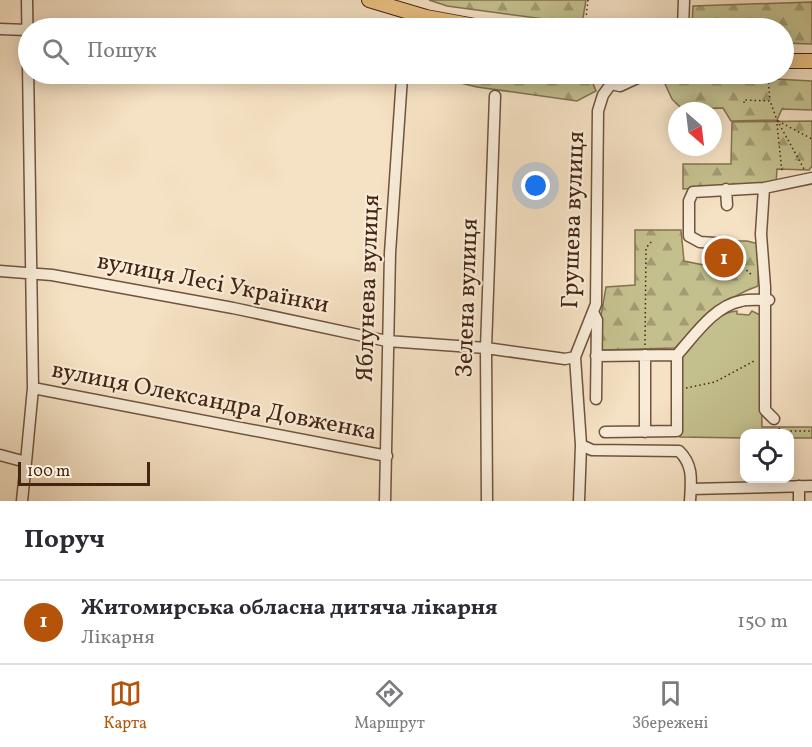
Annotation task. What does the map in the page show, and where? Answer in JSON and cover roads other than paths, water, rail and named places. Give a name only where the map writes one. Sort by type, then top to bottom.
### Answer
[{"type":"main road","points":[[377,1],[431,18]]},
{"type":"main road","points":[[794,61],[812,61]]},
{"type":"street","points":[[27,0],[27,18]]},
{"type":"street","points":[[683,18],[684,0]]},
{"type":"street","points":[[0,29],[18,30]]},
{"type":"street","points":[[22,501],[33,388],[28,84]]},
{"type":"street","name":"Яблунева вулиця","points":[[385,501],[387,341],[393,183],[401,84]]},
{"type":"street","points":[[611,84],[620,86],[628,84]]},
{"type":"street","name":"Грушева вулиця","points":[[579,501],[581,444],[575,357],[594,314],[598,111],[603,95],[611,84]]},
{"type":"street","name":"Зелена вулиця","points":[[487,501],[486,348],[495,96]]},
{"type":"street","points":[[715,243],[700,242],[689,236],[691,194],[697,190],[764,188],[808,174]]},
{"type":"street","points":[[764,188],[761,234],[767,300],[764,355],[765,410],[774,419]]},
{"type":"street","points":[[726,189],[727,205]]},
{"type":"street","name":"вулиця Лесі Українки","points":[[0,271],[30,272],[233,308],[387,341],[486,348],[565,359],[575,357]]},
{"type":"street","points":[[605,432],[677,431],[677,355],[716,313],[740,301],[767,300]]},
{"type":"street","points":[[594,314],[597,320],[596,399]]},
{"type":"street","points":[[645,355],[645,432]]},
{"type":"street","points":[[596,356],[677,355]]},
{"type":"street","name":"вулиця Олександра Довженка","points":[[33,388],[387,456]]},
{"type":"street","points":[[581,444],[592,450],[679,451],[691,468],[690,501]]},
{"type":"street","points":[[0,455],[26,462]]},
{"type":"street","points":[[799,486],[799,501]]},
{"type":"street","points":[[691,489],[812,486]]},
{"type":"place","name":"Житомирська обласна дитяча лікарня","points":[[724,258]]}]
